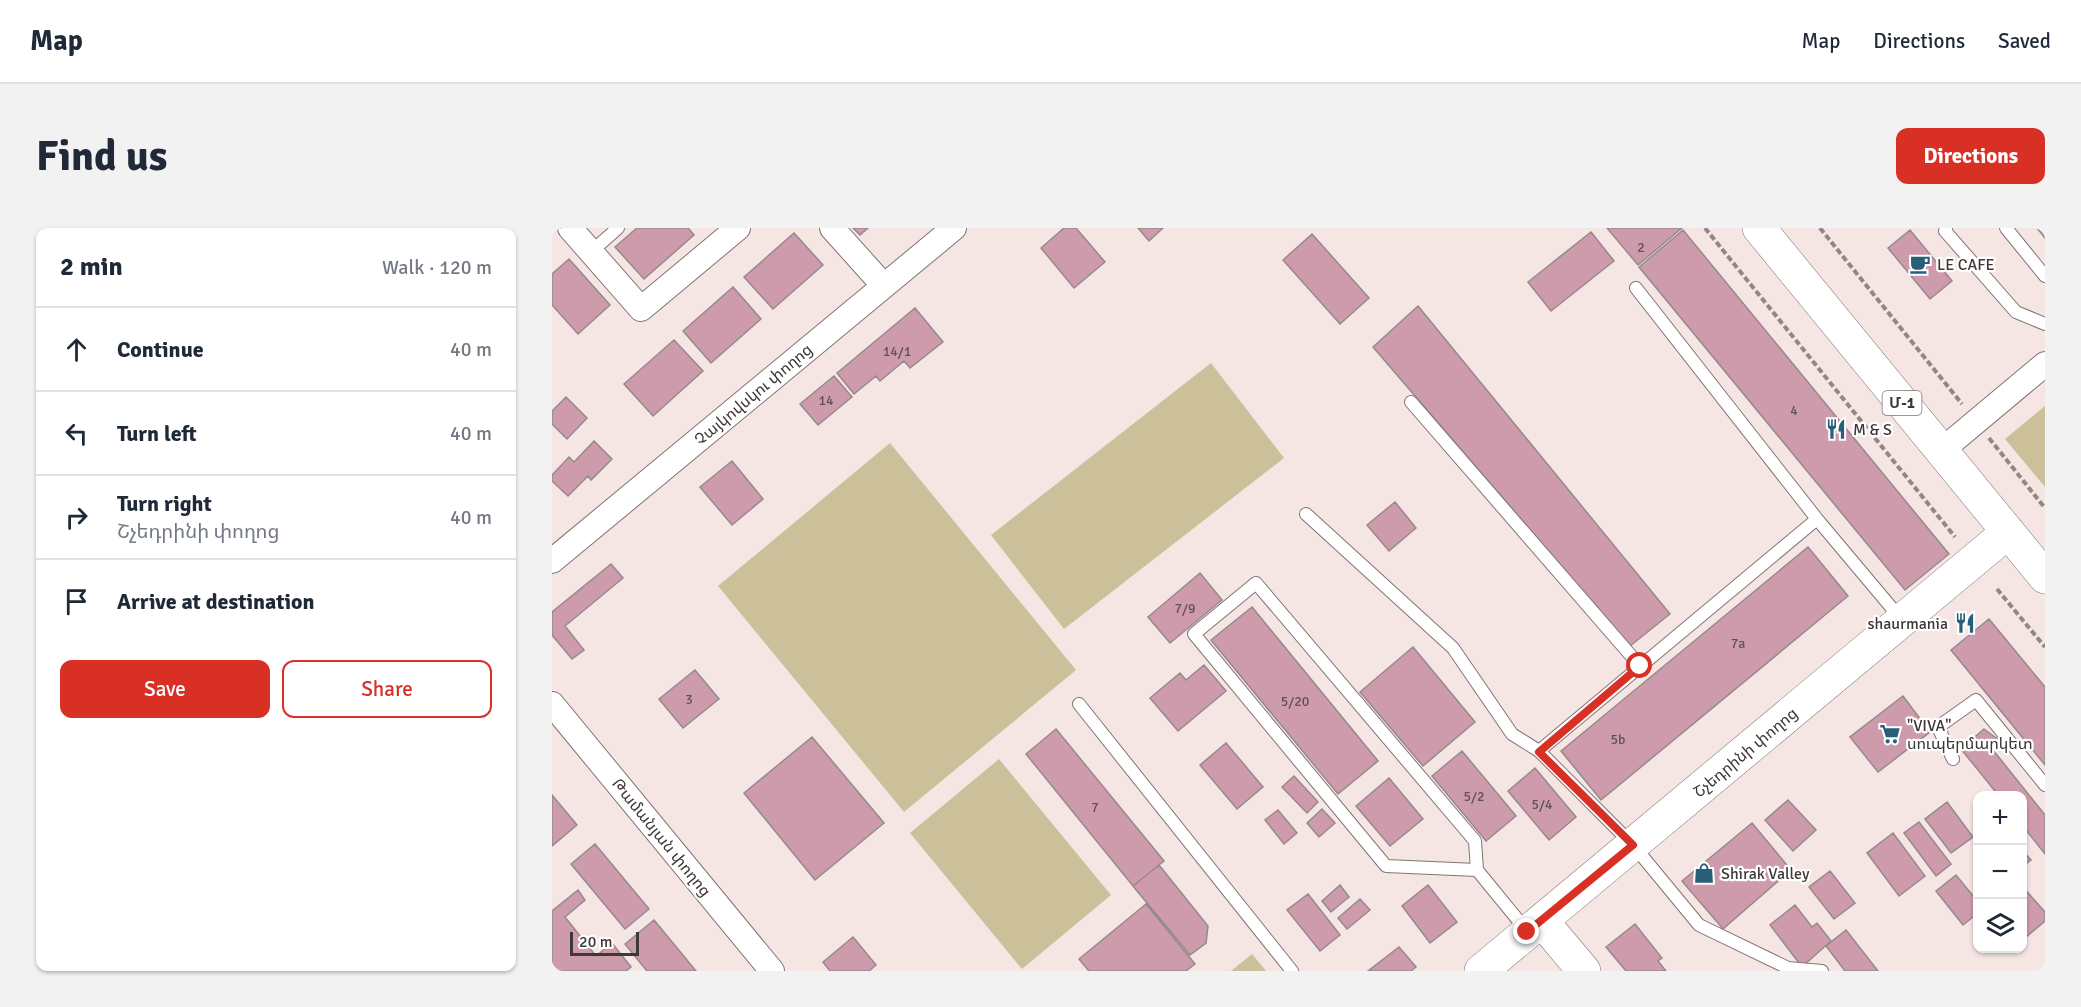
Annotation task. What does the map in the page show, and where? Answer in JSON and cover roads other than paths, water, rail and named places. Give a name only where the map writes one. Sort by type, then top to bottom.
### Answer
[{"type":"main road","name":"Մ-1","points":[[1759,228],[2045,577]]},
{"type":"main road","name":"Շչեդրինի փողոց","points":[[1481,971],[2008,532]]},
{"type":"main road","points":[[1535,927],[1584,971]]},
{"type":"street","points":[[570,228],[641,309],[738,228]]},
{"type":"street","points":[[832,228],[884,286]]},
{"type":"street","name":"Չայկովսկու փողոց","points":[[552,561],[954,228]]},
{"type":"street","points":[[1941,451],[2045,364]]},
{"type":"street","name":"Թամանյան փողոց","points":[[552,704],[772,971]]},
{"type":"lane","points":[[591,252],[618,228]]},
{"type":"lane","points":[[1946,228],[1945,231],[2016,312],[2045,324]]},
{"type":"lane","points":[[2006,228],[2045,276]]},
{"type":"lane","points":[[1636,288],[1817,519],[1903,621]]},
{"type":"lane","points":[[1411,402],[1640,666]]},
{"type":"lane","points":[[1306,514],[1453,648],[1512,734],[1539,752],[1633,845],[1699,925],[1788,968],[1822,971]]},
{"type":"lane","points":[[1539,752],[1817,519]]},
{"type":"lane","points":[[1477,870],[1386,866],[1194,634],[1256,583],[1475,841],[1477,870],[1535,927]]},
{"type":"lane","points":[[1953,759],[1938,727],[1976,700],[2045,785]]},
{"type":"lane","points":[[1079,704],[1292,971]]},
{"type":"place","name":"LE CAFE","points":[[1920,264]]},
{"type":"place","name":"M & S","points":[[1836,429]]},
{"type":"place","name":"shaurmania","points":[[1965,623]]},
{"type":"place","name":"\"VIVA\" սուպերմարկետ","points":[[1890,734]]},
{"type":"place","name":"Shirak Valley","points":[[1704,873]]}]
